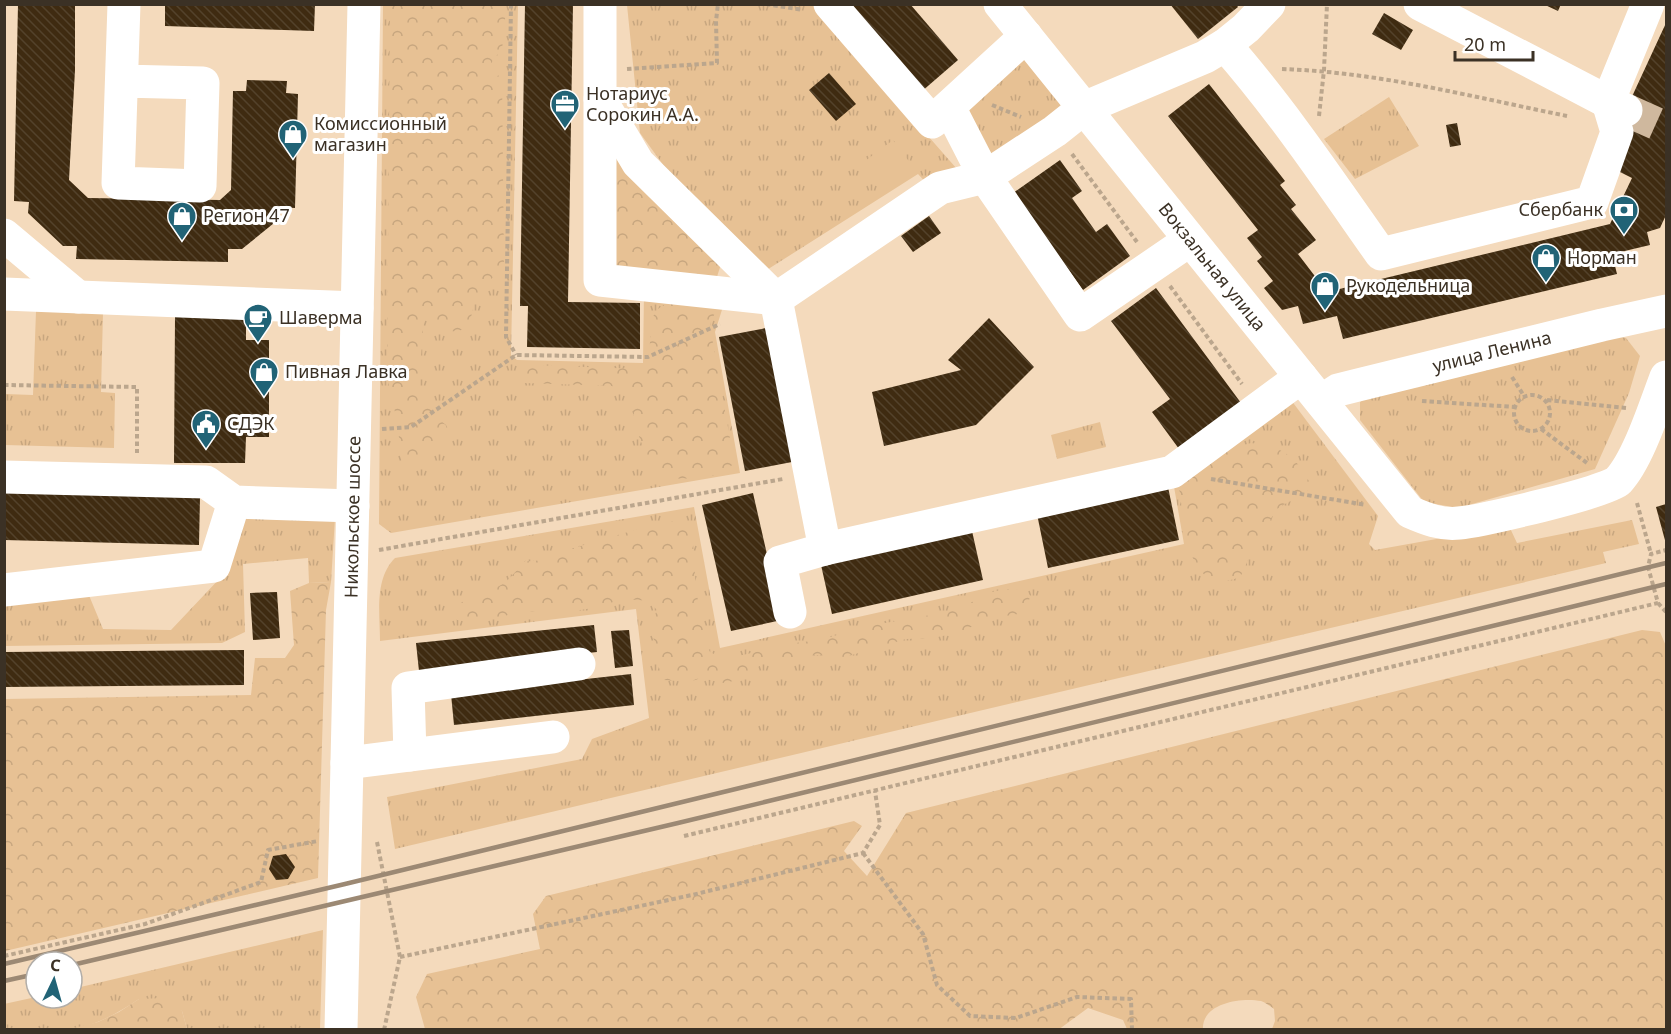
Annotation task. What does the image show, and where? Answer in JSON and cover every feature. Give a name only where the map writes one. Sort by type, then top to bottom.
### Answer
[{"type":"street","points":[[122,81],[124,4]]},
{"type":"street","name":"Никольское шоссе","points":[[341,1029],[364,4]]},
{"type":"street","points":[[600,4],[600,280],[776,299],[940,188],[985,177],[1055,131],[1084,108],[1205,57],[1235,56]]},
{"type":"street","points":[[830,4],[932,122],[1026,36]]},
{"type":"street","name":"Вокзальная улица","points":[[1000,4],[1311,389],[1421,517]]},
{"type":"street","points":[[1235,56],[1246,28],[1269,4]]},
{"type":"street","points":[[1235,56],[1314,159],[1381,254],[1592,202],[1617,132],[1617,106],[1648,4]]},
{"type":"street","points":[[1431,8],[1617,106]]},
{"type":"street","points":[[600,85],[638,163],[776,299],[825,549]]},
{"type":"street","points":[[957,100],[985,177],[1080,315],[1190,240]]},
{"type":"street","points":[[4,235],[78,297]]},
{"type":"street","points":[[4,294],[357,308]]},
{"type":"street","name":"улица Ленина","points":[[1172,472],[1260,408],[1311,389],[1338,390],[1666,311]]},
{"type":"street","points":[[1421,517],[1458,524],[1593,493],[1616,483],[1659,417],[1666,378]]},
{"type":"street","points":[[790,612],[780,562],[825,549],[1172,472]]},
{"type":"street","points":[[4,477],[206,482],[234,502],[353,506]]},
{"type":"street","points":[[4,590],[214,566],[234,502]]},
{"type":"street","points":[[410,755],[408,687],[579,664]]},
{"type":"street","points":[[347,763],[553,737]]},
{"type":"path","points":[[511,4],[506,337],[516,355]]},
{"type":"path","points":[[600,85],[717,63],[718,4]]},
{"type":"path","points":[[1314,159],[1324,70],[1327,4]]},
{"type":"path","points":[[1235,56],[1403,82],[1568,116],[1617,106]]},
{"type":"path","points":[[957,100],[1055,131],[1260,408]]},
{"type":"path","points":[[355,432],[411,427],[516,355],[648,357],[722,323]]},
{"type":"path","points":[[4,385],[136,387],[138,480]]},
{"type":"path","points":[[1546,400],[1550,408],[1550,416],[1541,429],[1533,431],[1524,429],[1517,423],[1514,415],[1515,407],[1518,400],[1524,396],[1540,396],[1546,400],[1623,408],[1659,417]]},
{"type":"path","points":[[1410,401],[1515,407]]},
{"type":"path","points":[[1541,429],[1595,469]]},
{"type":"path","points":[[1172,472],[1421,517]]},
{"type":"path","points":[[352,555],[809,475]]},
{"type":"path","points":[[1666,550],[1651,554],[1648,567],[1658,603],[1666,612]]},
{"type":"path","points":[[684,836],[1658,603]]},
{"type":"path","points":[[400,957],[692,895],[863,853],[880,825],[875,790]]},
{"type":"path","points":[[4,956],[145,924],[261,882],[268,850],[346,836]]},
{"type":"path","points":[[863,853],[922,934],[937,985],[970,1016],[1016,1018],[1077,997],[1131,999],[1132,1029]]},
{"type":"green space","points":[[504,4],[506,9],[502,50],[494,59],[490,69],[491,77],[502,75],[504,267],[480,290],[469,323],[465,328],[459,331],[446,330],[432,318],[424,317],[419,382],[422,395],[436,417],[446,425],[449,431],[448,437],[433,457],[414,466],[402,463],[397,421],[387,377],[390,5]]},
{"type":"green space","points":[[383,5],[518,5],[511,355],[517,360],[643,363],[644,291],[726,297],[715,332],[740,473],[391,533],[379,524]]},
{"type":"green space","points":[[627,5],[813,5],[957,169],[931,188],[918,174],[762,273],[680,188],[640,133]]},
{"type":"green space","points":[[1027,54],[1066,106],[991,162],[958,107]]},
{"type":"green space","points":[[1389,97],[1419,146],[1355,179],[1324,139]]},
{"type":"green space","points":[[618,138],[724,255],[714,286],[628,279],[607,259]]},
{"type":"green space","points":[[893,140],[914,168],[887,189],[865,161]]},
{"type":"green space","points":[[671,300],[718,306],[710,324],[734,461],[730,468],[712,476],[688,479],[658,477],[637,431],[630,399],[619,389],[612,386],[524,383],[521,378],[525,367],[531,365],[641,369],[648,366],[652,318],[658,309]]},
{"type":"green space","points":[[36,311],[103,313],[101,392],[115,393],[114,448],[5,445],[5,394],[33,395]]},
{"type":"green space","points":[[1604,334],[1626,338],[1640,356],[1629,393],[1595,469],[1458,508],[1424,502],[1360,420],[1360,402],[1370,393]]},
{"type":"green space","points":[[1288,396],[1378,516],[1369,544],[1375,550],[1509,526],[1517,543],[1632,520],[1639,544],[1603,552],[1606,563],[395,849],[387,797],[582,759],[592,739],[649,718],[636,609],[380,641],[381,586],[388,566],[395,558],[694,507],[720,648],[1184,544],[1173,481]]},
{"type":"green space","points":[[1100,422],[1106,447],[1057,459],[1051,435]]},
{"type":"green space","points":[[1251,443],[1281,450],[1301,467],[1311,485],[1304,494],[1275,512],[1266,529],[1254,543],[1240,577],[1222,581],[1208,577],[1198,567],[1191,554],[1186,537],[1179,488],[1181,481],[1220,451]]},
{"type":"green space","points":[[242,516],[335,518],[331,582],[309,583],[308,558],[243,564],[245,632],[222,643],[5,646],[5,597],[88,593],[103,629],[171,630],[222,576]]},
{"type":"green space","points":[[680,521],[693,542],[696,592],[705,641],[710,652],[722,658],[820,640],[868,626],[942,613],[992,592],[1005,589],[1018,590],[1030,595],[1028,607],[1018,614],[992,618],[957,633],[933,638],[906,639],[845,657],[817,655],[770,659],[738,680],[724,683],[701,678],[689,682],[664,680],[655,658],[656,646],[652,634],[652,622],[657,610],[644,601],[625,600],[587,609],[526,612],[480,620],[457,620],[455,608],[470,597],[501,585],[525,561],[543,560],[560,552],[648,524]]},
{"type":"green space","points":[[331,582],[326,610],[318,878],[5,951],[4,699],[251,695],[255,658],[285,658],[294,645],[290,591],[309,583]]},
{"type":"green space","points":[[1642,630],[1660,632],[1666,646],[1666,1029],[1272,1029],[1275,1021],[1274,1009],[1261,1001],[1243,1000],[1215,1008],[1204,1021],[1203,1030],[1127,1029],[1123,1020],[1088,1008],[1058,1030],[425,1029],[416,997],[427,974],[540,949],[533,914],[546,896],[854,821],[862,826],[844,851],[867,876],[906,813]]},
{"type":"green space","points":[[323,930],[320,1029],[187,1029],[182,1011],[139,999],[89,1025],[54,1030],[5,1029],[4,1004],[24,1000],[24,1010],[84,1010],[84,986]]},
{"type":"green space","points":[[162,998],[182,1011],[187,1029],[70,1029],[98,1022],[139,999]]},
{"type":"building","points":[[18,4],[75,4],[75,70],[69,180],[88,198],[220,200],[231,190],[233,91],[246,91],[247,80],[287,81],[286,93],[298,94],[295,208],[279,207],[279,219],[242,249],[228,249],[228,262],[76,259],[77,246],[63,246],[28,213],[29,202],[14,201]]},
{"type":"building","points":[[165,4],[315,4],[314,31],[165,26]]},
{"type":"building","points":[[525,4],[573,4],[568,302],[640,303],[640,349],[527,347],[528,306],[520,306]]},
{"type":"building","points":[[846,4],[910,4],[958,60],[921,92]]},
{"type":"building","points":[[1170,4],[1236,4],[1238,7],[1198,39]]},
{"type":"building","points":[[1543,4],[1561,4],[1558,11]]},
{"type":"building","points":[[1384,13],[1413,30],[1401,50],[1372,34]]},
{"type":"building","points":[[1666,23],[1666,215],[1660,228],[1647,232],[1650,245],[1612,254],[1617,274],[1343,339],[1337,316],[1303,324],[1298,306],[1282,310],[1264,288],[1273,281],[1257,261],[1262,257],[1247,238],[1258,230],[1168,116],[1209,84],[1285,181],[1280,185],[1296,205],[1291,209],[1316,240],[1298,254],[1327,292],[1610,224],[1632,178],[1610,167],[1623,116]]},
{"type":"building","points":[[829,73],[856,104],[836,121],[809,90]]},
{"type":"building","points":[[1457,123],[1461,145],[1450,147],[1446,125]]},
{"type":"building","points":[[1060,160],[1082,191],[1072,198],[1096,232],[1107,224],[1130,256],[1083,290],[1013,193]]},
{"type":"building","points":[[929,216],[941,233],[913,252],[901,236]]},
{"type":"building","points":[[1156,288],[1244,407],[1182,453],[1152,412],[1170,399],[1111,321]]},
{"type":"building","points":[[175,317],[246,317],[246,340],[269,340],[269,437],[246,437],[245,463],[174,463]]},
{"type":"building","points":[[989,318],[1034,367],[976,425],[884,446],[872,392],[961,370],[948,360]]},
{"type":"building","points":[[766,328],[792,462],[745,471],[719,337]]},
{"type":"building","points":[[1168,487],[1179,540],[1048,568],[1037,514]]},
{"type":"building","points":[[4,492],[200,497],[199,545],[4,540]]},
{"type":"building","points":[[753,493],[782,620],[731,631],[702,505]]},
{"type":"building","points":[[1666,504],[1666,544],[1656,507]]},
{"type":"building","points":[[972,531],[983,580],[832,614],[821,565]]},
{"type":"building","points":[[277,592],[280,638],[253,640],[250,593]]},
{"type":"building","points":[[594,625],[597,652],[419,671],[416,643]]},
{"type":"building","points":[[629,630],[633,666],[615,668],[611,631]]},
{"type":"building","points":[[244,650],[244,685],[4,687],[4,652]]},
{"type":"building","points":[[631,674],[634,705],[454,725],[451,694]]},
{"type":"building","points":[[286,854],[295,867],[288,879],[276,880],[269,869],[273,856]]},
{"type":"tunnel","points":[[1626,110],[1666,128]]},
{"type":"railway","points":[[4,964],[345,884],[1666,563]]},
{"type":"railway","points":[[84,962],[678,823],[1666,584]]},
{"type":"railway","points":[[4,981],[24,977]]},
{"type":"place","name":"Нотариус Сорокин А.А.","points":[[565,130]]},
{"type":"place","name":"Комиссионный магазин","points":[[293,160]]},
{"type":"place","name":"Сбербанк","points":[[1624,236]]},
{"type":"place","name":"Регион 47","points":[[182,242]]},
{"type":"place","name":"Норман","points":[[1546,284]]},
{"type":"place","name":"Рукодельница","points":[[1325,312]]},
{"type":"place","name":"Шаверма","points":[[258,344]]},
{"type":"place","name":"Пивная Лавка","points":[[264,398]]},
{"type":"place","name":"СДЭК","points":[[206,450]]}]
